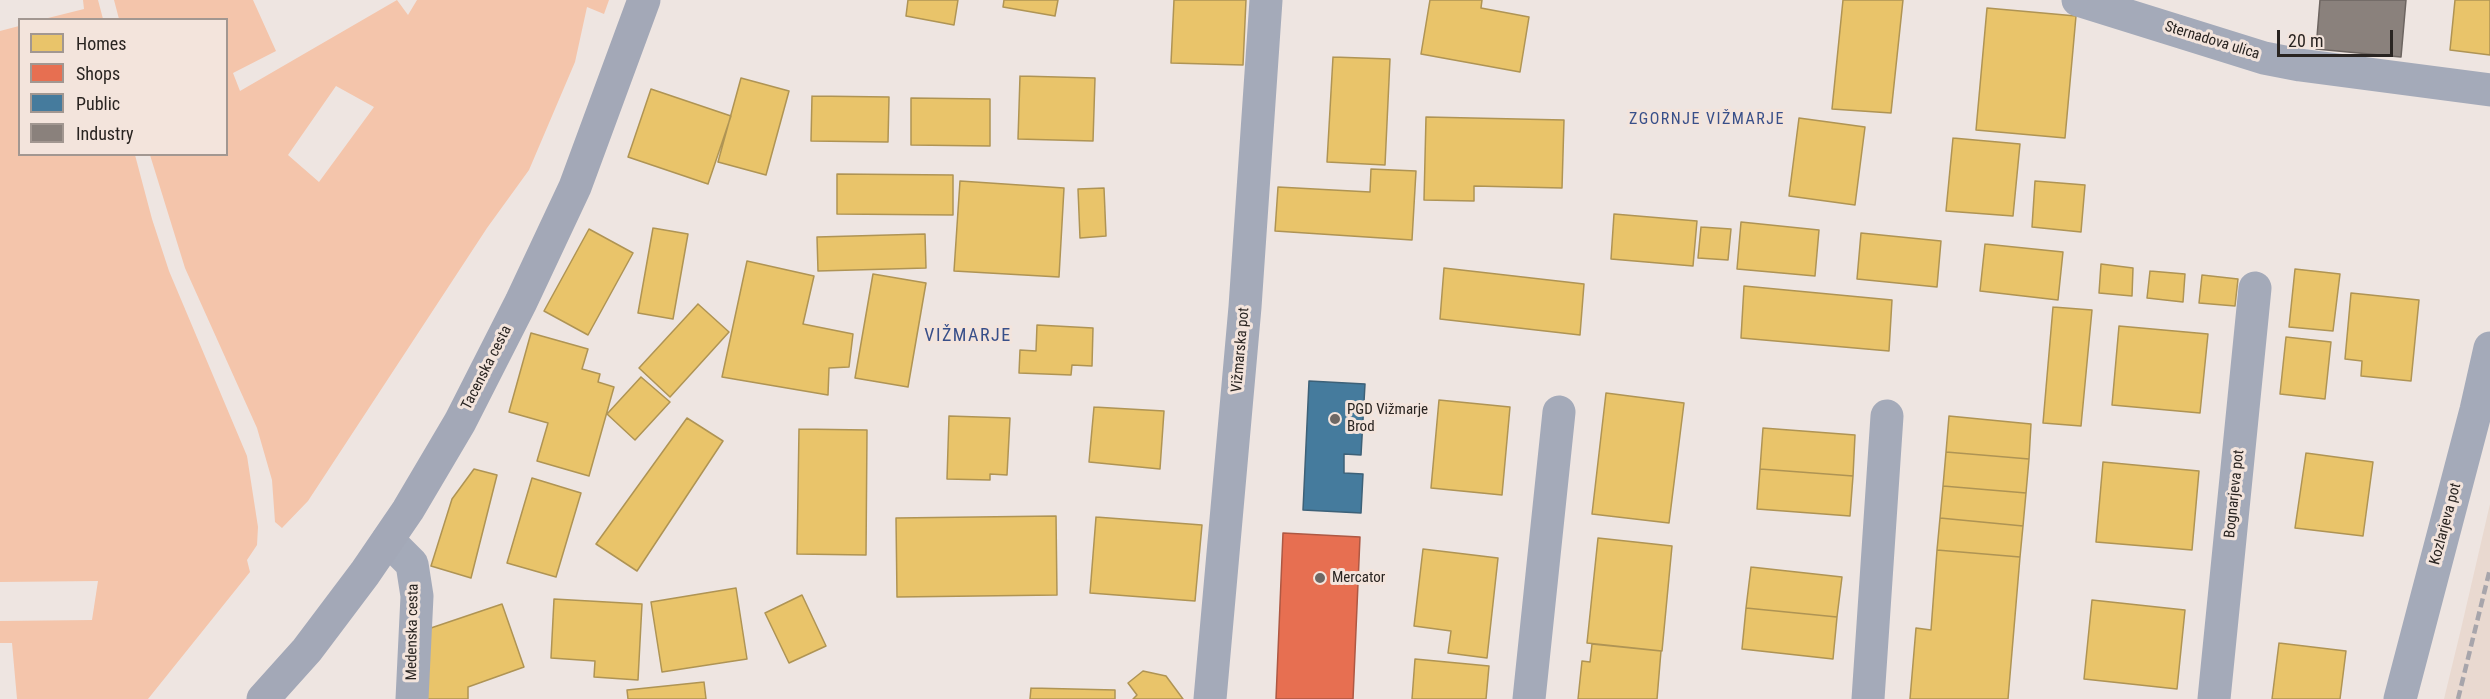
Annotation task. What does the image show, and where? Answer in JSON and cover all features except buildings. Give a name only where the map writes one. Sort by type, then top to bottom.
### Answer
[{"type":"main road","name":"Tacenska cesta","points":[[263,699],[329,622],[388,540],[460,422],[521,302],[574,187],[644,0]]},
{"type":"street","name":"Vižmarska pot","points":[[1210,699],[1245,307],[1266,0]]},
{"type":"street","name":"Sternadova ulica","points":[[2079,0],[2264,58],[2300,65],[2490,90]]},
{"type":"street","name":"Bognarjeva pot","points":[[2214,699],[2255,288]]},
{"type":"street","name":"Kozlarjeva pot","points":[[2400,699],[2476,410],[2490,348]]},
{"type":"street","points":[[1529,699],[1559,412]]},
{"type":"street","points":[[1868,699],[1887,416]]},
{"type":"street","name":"Medenska cesta","points":[[388,540],[412,564],[417,596],[412,699]]},
{"type":"shaded area","points":[[83,0],[98,0],[103,18],[48,18],[84,9]]},
{"type":"shaded area","points":[[114,0],[253,0],[276,51],[233,73],[240,91],[397,0],[408,15],[417,0],[609,0],[604,14],[587,7],[575,62],[529,170],[487,228],[308,501],[282,528],[275,522],[272,480],[257,428],[185,268],[150,156],[228,156],[228,18],[119,18]],"holes":[[[336,86],[374,107],[319,182],[288,155]]]},
{"type":"shaded area","points":[[18,26],[18,156],[135,156],[169,271],[247,456],[258,527],[257,545],[247,560],[250,572],[148,699],[17,699],[12,643],[0,643],[0,621],[92,620],[98,581],[0,582],[0,31]]},
{"type":"shaded area","points":[[2490,504],[2490,699],[2444,699],[2461,629]]},
{"type":"railway","points":[[2458,699],[2490,569]]},
{"type":"place","name":"PGD Vižmarje Brod","points":[[1335,419]]},
{"type":"place","name":"Mercator","points":[[1320,578]]},
{"type":"district","name":"ZGORNJE VIŽMARJE","points":[[1707,120]]},
{"type":"district","name":"VIŽMARJE","points":[[968,336]]}]
